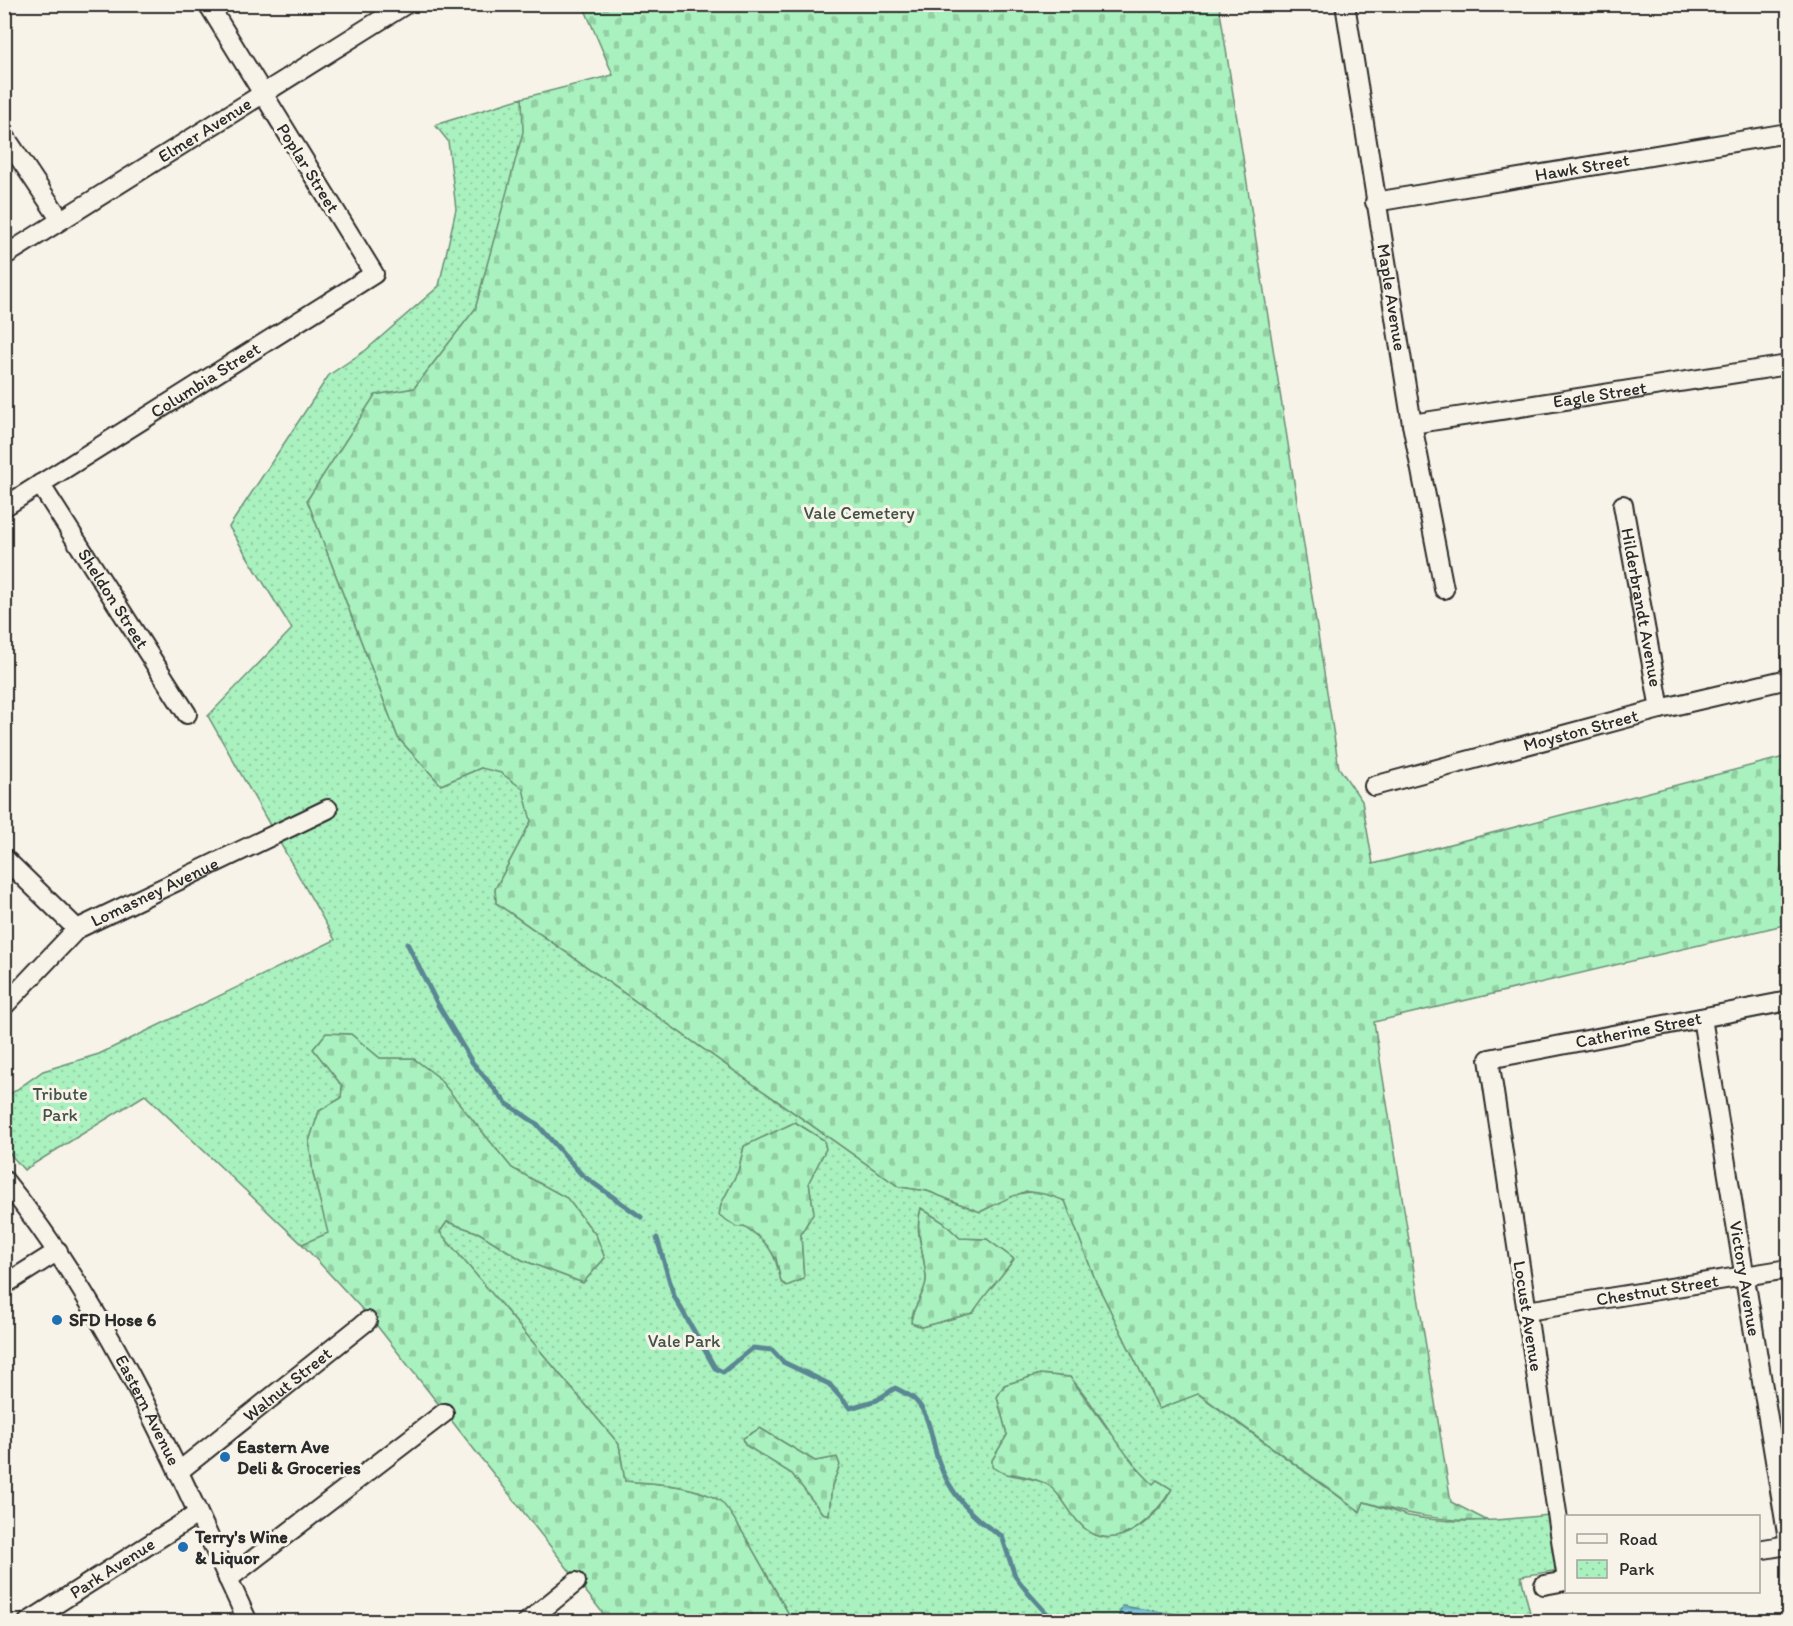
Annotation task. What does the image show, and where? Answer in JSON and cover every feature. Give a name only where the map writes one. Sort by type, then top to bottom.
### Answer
[{"type":"street","name":"Poplar Street","points":[[208,4],[261,95],[352,240]]},
{"type":"street","name":"Elmer Avenue","points":[[4,256],[406,4]]},
{"type":"street","name":"Maple Avenue","points":[[1345,4],[1412,424],[1444,590]]},
{"type":"street","name":"Hawk Street","points":[[1375,202],[1788,133]]},
{"type":"street","points":[[4,135],[60,219]]},
{"type":"street","name":"Columbia Street","points":[[4,507],[374,274],[352,240]]},
{"type":"street","name":"Eagle Street","points":[[1412,424],[1788,365]]},
{"type":"street","name":"Sheldon Street","points":[[40,484],[187,714]]},
{"type":"street","name":"Hilderbrandt Avenue","points":[[1623,505],[1660,709]]},
{"type":"street","name":"Moyston Street","points":[[1374,786],[1660,709],[1788,679]]},
{"type":"street","name":"Lomasney Avenue","points":[[4,1006],[77,929],[328,809]]},
{"type":"street","points":[[4,858],[77,929]]},
{"type":"street","name":"Catherine Street","points":[[1489,1059],[1788,1001]]},
{"type":"street","name":"Victory Avenue","points":[[1702,1018],[1788,1539]]},
{"type":"street","name":"Locust Avenue","points":[[1489,1059],[1565,1566]]},
{"type":"street","name":"Eastern Avenue","points":[[4,1180],[58,1251],[119,1357],[178,1472],[248,1622]]},
{"type":"street","points":[[4,1285],[58,1251]]},
{"type":"street","name":"Chestnut Street","points":[[1527,1311],[1788,1269]]},
{"type":"street","name":"Walnut Street","points":[[178,1472],[367,1321]]},
{"type":"street","points":[[228,1579],[444,1413]]},
{"type":"street","name":"Park Avenue","points":[[27,1622],[197,1514]]},
{"type":"street","points":[[1760,1550],[1788,1545]]},
{"type":"street","points":[[1545,1585],[1565,1581]]},
{"type":"street","points":[[527,1622],[576,1582]]},
{"type":"green space","name":"Vale Cemetery","points":[[583,5],[1219,5],[1339,768],[1362,801],[1373,864],[1788,756],[1788,924],[1374,1022],[1451,1502],[1488,1521],[1426,1516],[1365,1502],[1361,1512],[1199,1394],[1159,1409],[1096,1282],[1065,1201],[1026,1191],[980,1212],[927,1191],[899,1187],[496,903],[495,889],[531,821],[481,768],[441,785],[398,738],[307,500],[375,394],[414,388],[475,309],[522,132],[522,98],[613,75]]},
{"type":"green space","name":"Vale Park","points":[[522,98],[523,132],[475,309],[414,388],[375,395],[307,500],[398,738],[441,785],[481,768],[501,773],[523,789],[531,821],[495,889],[496,903],[899,1187],[927,1191],[980,1212],[1021,1193],[1040,1193],[1065,1201],[1096,1282],[1159,1409],[1198,1394],[1360,1512],[1364,1502],[1426,1519],[1496,1520],[1549,1515],[1560,1570],[1521,1576],[1532,1621],[793,1621],[746,1537],[719,1500],[685,1488],[625,1481],[619,1444],[440,1232],[447,1222],[479,1233],[522,1260],[583,1283],[605,1258],[596,1235],[567,1198],[512,1168],[437,1076],[413,1058],[380,1058],[351,1034],[326,1033],[313,1049],[342,1086],[341,1098],[319,1111],[309,1141],[313,1174],[328,1233],[302,1244],[145,1095],[24,1170],[5,1148],[5,1098],[43,1071],[99,1054],[335,940],[208,716],[292,629],[229,527],[329,375],[366,350],[439,286],[456,209],[448,141],[435,125]],"holes":[[[795,1122],[824,1140],[826,1149],[809,1182],[814,1212],[801,1234],[804,1279],[787,1286],[781,1282],[774,1256],[765,1243],[744,1226],[737,1227],[719,1215],[721,1204],[738,1171],[744,1146]],[[921,1208],[943,1222],[960,1238],[987,1239],[1014,1259],[973,1313],[922,1327],[911,1323],[913,1311],[924,1290],[926,1279],[918,1226]],[[1040,1374],[1070,1377],[1141,1472],[1153,1484],[1157,1480],[1172,1489],[1166,1499],[1139,1527],[1115,1537],[1103,1537],[1084,1528],[1048,1485],[998,1471],[992,1467],[992,1460],[1007,1435],[997,1397],[1004,1385]],[[760,1428],[815,1461],[837,1457],[840,1465],[832,1486],[829,1515],[822,1513],[792,1474],[745,1445],[743,1438]]]},
{"type":"green space","points":[[326,1033],[351,1034],[380,1058],[413,1058],[437,1076],[512,1168],[567,1198],[596,1235],[605,1258],[583,1283],[522,1260],[479,1233],[447,1222],[440,1232],[619,1444],[625,1481],[685,1488],[719,1500],[746,1537],[793,1621],[609,1621],[374,1322],[302,1244],[327,1232],[313,1174],[309,1141],[319,1111],[341,1098],[342,1086],[313,1049]]},
{"type":"green space","points":[[795,1122],[824,1140],[826,1149],[809,1182],[814,1212],[801,1234],[804,1279],[787,1286],[781,1282],[776,1258],[719,1215],[721,1204],[738,1171],[744,1146]]},
{"type":"green space","points":[[921,1208],[943,1222],[960,1238],[987,1239],[1014,1259],[973,1313],[922,1327],[911,1323],[913,1311],[924,1290],[926,1279],[919,1234]]},
{"type":"green space","points":[[1040,1374],[1070,1377],[1110,1432],[1157,1480],[1172,1489],[1148,1519],[1127,1534],[1103,1537],[1091,1533],[1078,1523],[1059,1496],[1047,1485],[1020,1475],[1003,1475],[991,1467],[992,1460],[1007,1435],[997,1397],[1004,1385]]},
{"type":"green space","points":[[760,1428],[815,1461],[837,1457],[840,1465],[832,1486],[829,1515],[822,1513],[792,1474],[745,1445],[743,1438]]},
{"type":"water","points":[[1122,1606],[1188,1616],[1196,1621],[1117,1621]]},
{"type":"waterway","points":[[407,943],[438,1005],[472,1062],[506,1103],[537,1124],[582,1175],[641,1217]]},
{"type":"waterway","points":[[657,1238],[674,1296],[715,1368],[723,1372],[753,1348],[772,1350],[783,1362],[829,1384],[850,1408],[877,1400],[895,1388],[911,1396],[924,1413],[938,1460],[955,1494],[981,1522],[1002,1536],[1015,1576],[1047,1614],[1077,1622]]},
{"type":"place","name":"SFD Hose 6","points":[[57,1320]]},
{"type":"place","name":"Eastern Ave Deli & Groceries","points":[[225,1457]]},
{"type":"place","name":"Terry's Wine & Liquor","points":[[183,1547]]},
{"type":"park label","name":"Tribute Park","points":[[60,1104]]}]
